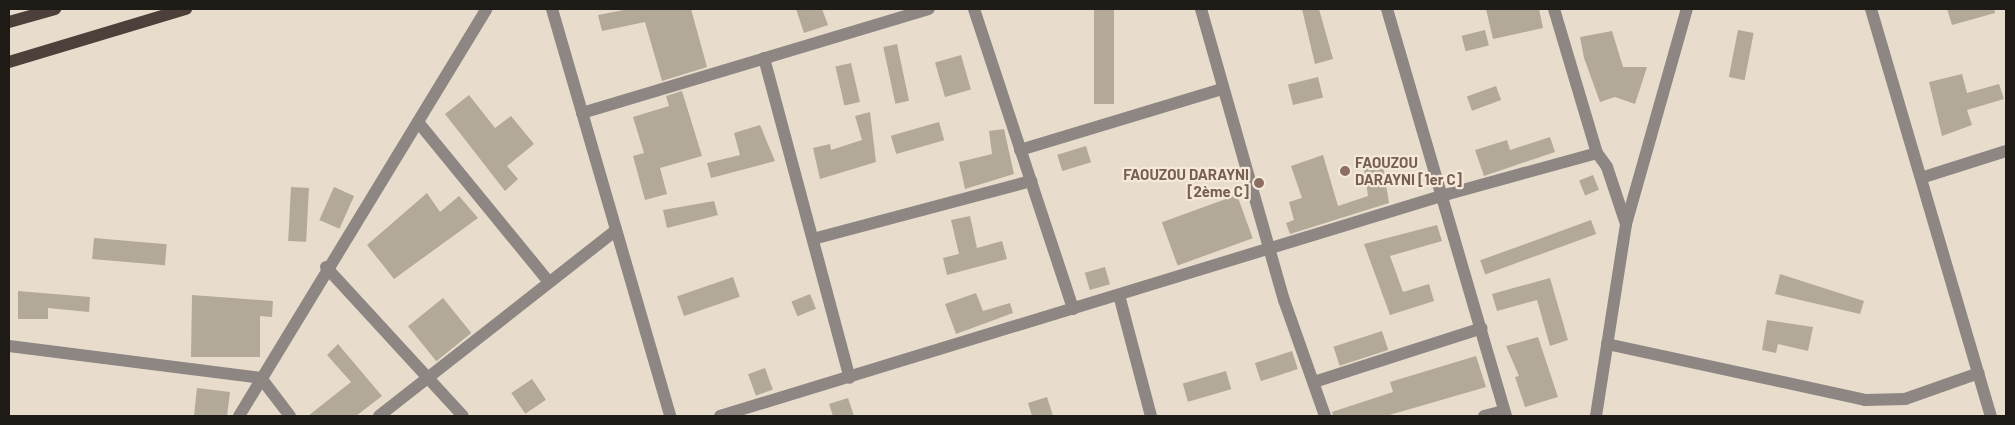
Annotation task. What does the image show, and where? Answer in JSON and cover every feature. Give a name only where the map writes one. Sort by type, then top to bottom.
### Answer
[{"type":"main road","points":[[9,22],[55,9]]},
{"type":"main road","points":[[9,62],[186,9]]},
{"type":"street","points":[[238,416],[326,267],[418,122],[486,9]]},
{"type":"street","points":[[552,9],[670,416]]},
{"type":"street","points":[[582,113],[929,9]]},
{"type":"street","points":[[974,9],[1073,309]]},
{"type":"street","points":[[1201,9],[1222,89],[1270,249],[1325,416]]},
{"type":"street","points":[[1387,9],[1440,196],[1482,328],[1505,413],[1484,416]]},
{"type":"street","points":[[1554,9],[1597,153],[1607,167],[1626,224]]},
{"type":"street","points":[[1596,416],[1626,224],[1687,9]]},
{"type":"street","points":[[1871,9],[1924,176],[1990,416]]},
{"type":"street","points":[[764,58],[850,378]]},
{"type":"street","points":[[1020,150],[1222,89]]},
{"type":"street","points":[[418,122],[549,282]]},
{"type":"street","points":[[1924,176],[2006,151]]},
{"type":"street","points":[[720,416],[850,378],[1440,196],[1597,153]]},
{"type":"street","points":[[813,239],[1031,181]]},
{"type":"street","points":[[379,416],[616,230]]},
{"type":"street","points":[[326,267],[463,416]]},
{"type":"street","points":[[1119,295],[1151,416]]},
{"type":"street","points":[[1314,382],[1482,328]]},
{"type":"street","points":[[1607,344],[1865,400],[1905,399],[1979,373]]},
{"type":"street","points":[[9,346],[261,378],[290,416]]},
{"type":"building","points":[[629,9],[691,9],[707,67],[662,81],[645,22],[602,31],[598,15]]},
{"type":"building","points":[[796,9],[822,9],[828,25],[804,33]]},
{"type":"building","points":[[1094,9],[1114,9],[1114,104],[1094,104]]},
{"type":"building","points":[[1302,9],[1319,9],[1333,59],[1315,64]]},
{"type":"building","points":[[1486,9],[1539,9],[1543,28],[1493,39]]},
{"type":"building","points":[[1947,9],[1994,9],[1995,13],[1952,25]]},
{"type":"building","points":[[1485,30],[1489,46],[1466,51],[1462,36]]},
{"type":"building","points":[[1738,30],[1754,33],[1745,80],[1729,77]]},
{"type":"building","points":[[1612,31],[1623,67],[1647,67],[1635,104],[1615,97],[1600,102],[1584,58],[1580,37]]},
{"type":"building","points":[[897,44],[909,101],[895,104],[883,47]]},
{"type":"building","points":[[961,55],[971,90],[945,97],[935,62]]},
{"type":"building","points":[[851,63],[860,102],[844,106],[835,67]]},
{"type":"building","points":[[1962,74],[1967,93],[1999,84],[2004,99],[1967,110],[1972,125],[1942,136],[1929,82]]},
{"type":"building","points":[[1318,77],[1323,97],[1293,105],[1288,84]]},
{"type":"building","points":[[1496,86],[1501,100],[1472,111],[1467,97]]},
{"type":"building","points":[[682,91],[702,156],[660,168],[667,194],[645,200],[633,156],[644,153],[633,117],[669,106],[666,96]]},
{"type":"building","points":[[469,95],[495,128],[511,116],[534,144],[507,166],[518,179],[505,191],[445,114]]},
{"type":"building","points":[[870,112],[876,162],[820,179],[813,148],[830,144],[831,150],[862,140],[855,116]]},
{"type":"building","points":[[939,122],[944,140],[896,154],[891,136]]},
{"type":"building","points":[[760,125],[775,161],[711,178],[707,163],[740,155],[734,133]]},
{"type":"building","points":[[1004,129],[1014,174],[965,189],[959,162],[992,154],[989,131]]},
{"type":"building","points":[[1550,137],[1555,152],[1484,176],[1475,150],[1507,140],[1510,150]]},
{"type":"building","points":[[1086,146],[1091,162],[1062,171],[1057,155]]},
{"type":"building","points":[[1323,155],[1338,206],[1368,196],[1364,169],[1383,166],[1389,203],[1290,234],[1286,223],[1294,220],[1289,202],[1302,198],[1291,166]]},
{"type":"building","points":[[1593,175],[1599,190],[1585,195],[1579,181]]},
{"type":"building","points":[[291,187],[309,188],[306,242],[288,241]]},
{"type":"building","points":[[334,187],[354,196],[339,229],[319,220]]},
{"type":"building","points":[[427,193],[440,212],[459,196],[478,218],[394,279],[367,245]]},
{"type":"building","points":[[1237,195],[1253,238],[1178,266],[1162,222]]},
{"type":"building","points":[[714,201],[718,215],[667,228],[663,210]]},
{"type":"building","points":[[970,216],[977,248],[1002,241],[1007,259],[947,275],[943,258],[959,254],[951,220]]},
{"type":"building","points":[[1591,220],[1596,234],[1485,274],[1480,260]]},
{"type":"building","points":[[1437,225],[1442,241],[1390,256],[1403,292],[1429,284],[1434,301],[1390,315],[1364,244]]},
{"type":"building","points":[[94,238],[167,244],[165,265],[92,259]]},
{"type":"building","points":[[1105,267],[1110,284],[1090,290],[1085,273]]},
{"type":"building","points":[[1780,274],[1864,301],[1860,314],[1775,294]]},
{"type":"building","points":[[733,277],[740,297],[684,316],[677,296]]},
{"type":"building","points":[[1550,278],[1568,340],[1550,346],[1537,300],[1497,311],[1492,294]]},
{"type":"building","points":[[18,291],[90,297],[89,312],[48,308],[48,319],[18,319]]},
{"type":"building","points":[[976,293],[983,311],[1010,303],[1013,313],[956,334],[945,304]]},
{"type":"building","points":[[810,294],[816,309],[797,316],[791,301]]},
{"type":"building","points":[[192,295],[273,301],[272,317],[260,316],[260,357],[191,357]]},
{"type":"building","points":[[443,298],[471,333],[436,361],[408,326]]},
{"type":"building","points":[[1767,320],[1813,327],[1808,351],[1778,344],[1776,353],[1762,350]]},
{"type":"building","points":[[1382,331],[1388,350],[1340,366],[1333,347]]},
{"type":"building","points":[[1538,337],[1558,397],[1525,407],[1515,377],[1519,376],[1506,346]]},
{"type":"building","points":[[338,344],[382,396],[356,416],[308,416],[351,382],[327,355]]},
{"type":"building","points":[[1292,351],[1298,369],[1261,381],[1255,363]]},
{"type":"building","points":[[1476,356],[1486,387],[1386,416],[1333,416],[1332,412],[1393,392],[1390,382]]},
{"type":"building","points":[[765,368],[773,390],[756,396],[748,374]]},
{"type":"building","points":[[1226,371],[1231,389],[1188,402],[1183,383]]},
{"type":"building","points":[[532,379],[546,400],[525,414],[511,393]]},
{"type":"building","points":[[197,388],[230,392],[227,416],[194,416]]},
{"type":"building","points":[[1047,397],[1053,416],[1032,416],[1028,403]]},
{"type":"building","points":[[848,398],[854,416],[833,416],[829,404]]},
{"type":"place","name":"FAOUZOU DARAYNI [1er C]","points":[[1345,171]]},
{"type":"place","name":"FAOUZOU DARAYNI [2ème C]","points":[[1259,183]]}]
